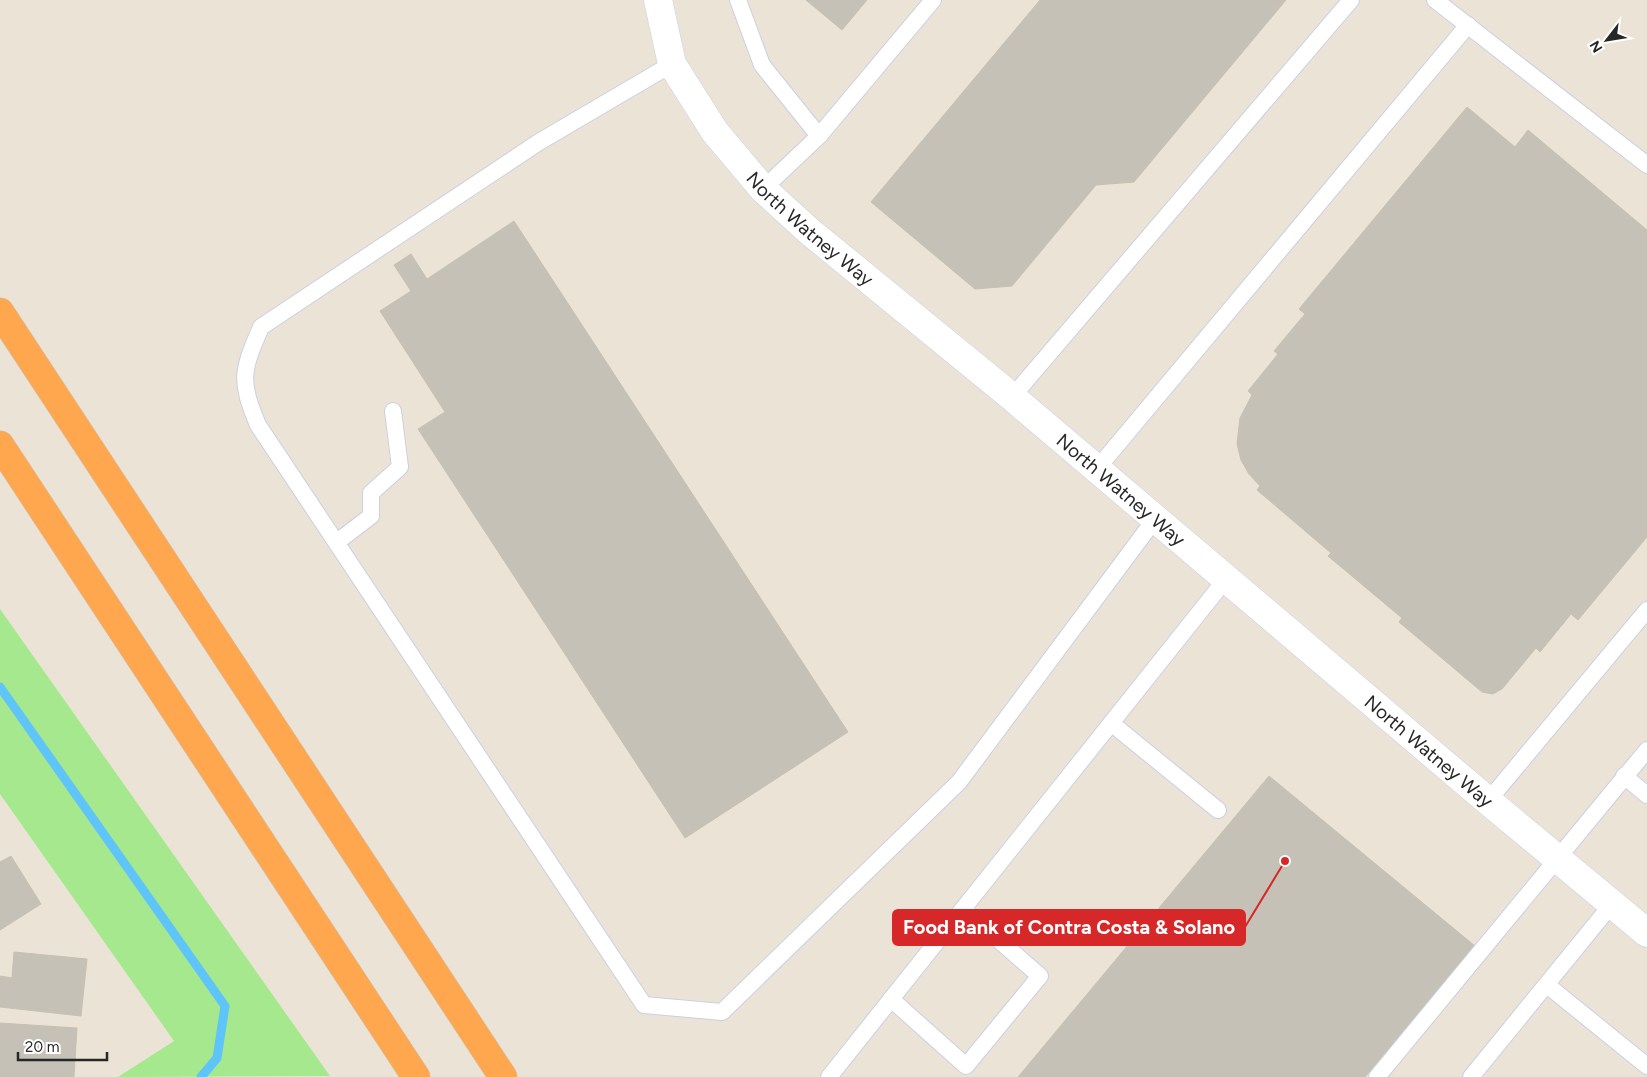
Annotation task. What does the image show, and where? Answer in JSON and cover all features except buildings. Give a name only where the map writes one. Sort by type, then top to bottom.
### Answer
[{"type":"highway","points":[[0,312],[503,1077]]},
{"type":"highway","points":[[0,445],[416,1077]]},
{"type":"street","name":"North Watney Way","points":[[658,0],[672,64],[715,132],[763,189],[809,231],[1012,397],[1488,801],[1647,933]]},
{"type":"lane","points":[[738,0],[762,65],[819,136]]},
{"type":"lane","points":[[763,189],[819,136],[933,0]]},
{"type":"lane","points":[[1012,397],[1351,0]]},
{"type":"lane","points":[[1435,0],[1647,165]]},
{"type":"lane","points":[[1096,470],[1468,25]]},
{"type":"lane","points":[[672,64],[538,142],[261,327],[245,364],[246,396],[258,425],[644,1005],[722,1012],[959,782],[1154,519]]},
{"type":"lane","points":[[336,542],[371,516],[371,492],[400,467],[393,411]]},
{"type":"lane","points":[[829,1077],[1226,579]]},
{"type":"lane","points":[[1488,801],[1647,610]]},
{"type":"lane","points":[[1111,723],[1218,810]]},
{"type":"lane","points":[[1377,1077],[1556,857],[1647,750]]},
{"type":"lane","points":[[1624,776],[1647,795]]},
{"type":"lane","points":[[1471,1077],[1612,904]]},
{"type":"lane","points":[[890,1000],[966,1066],[1040,976],[963,908]]},
{"type":"lane","points":[[1547,985],[1647,1066]]},
{"type":"green space","points":[[0,609],[330,1076],[118,1077],[174,1041],[0,794]]},
{"type":"waterway","points":[[0,687],[225,1006],[217,1058],[201,1077]]},
{"type":"place","name":"Food Bank of Contra Costa & Solano","points":[[1285,861]]}]
